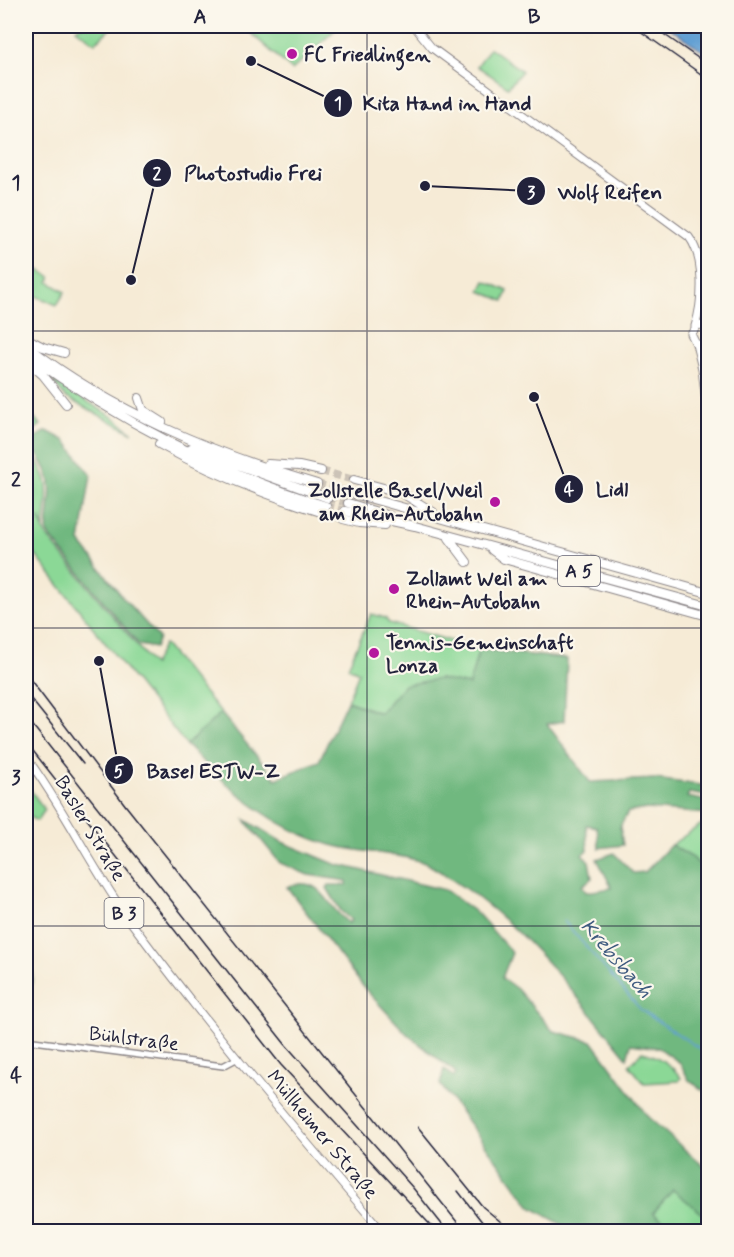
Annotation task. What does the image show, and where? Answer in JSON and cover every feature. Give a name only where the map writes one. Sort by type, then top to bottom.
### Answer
[{"type":"highway","points":[[26,338],[43,347],[64,352]]},
{"type":"highway","points":[[26,345],[93,391],[190,441],[250,464],[317,484]]},
{"type":"highway","points":[[26,354],[120,415],[198,457],[278,490],[326,506]]},
{"type":"highway","points":[[26,360],[43,375],[66,404]]},
{"type":"highway","points":[[139,398],[139,405],[145,412],[180,432],[190,441]]},
{"type":"highway","points":[[250,464],[299,466],[321,471]]},
{"type":"highway","points":[[354,480],[402,493],[422,507],[458,523]]},
{"type":"highway","name":"A 5","points":[[351,493],[708,593]]},
{"type":"highway","name":"A 5","points":[[345,511],[415,526],[708,606]]},
{"type":"highway","points":[[446,535],[467,562]]},
{"type":"highway","points":[[489,548],[504,559],[708,616]]},
{"type":"main road","points":[[414,26],[432,48],[688,237],[698,254],[699,306],[691,334],[702,369],[708,419]]},
{"type":"main road","points":[[695,326],[708,325],[699,306]]},
{"type":"main road","points":[[696,344],[708,345],[702,369]]},
{"type":"main road","name":"Basler Straße","points":[[26,757],[60,806],[115,900],[237,1058]]},
{"type":"main road","name":"Müllheimer Straße","points":[[237,1058],[383,1232]]},
{"type":"street","name":"Bühlstraße","points":[[26,1040],[223,1065],[237,1058]]},
{"type":"green space","points":[[80,26],[113,26],[95,43],[76,29]]},
{"type":"green space","name":"FC Friedlingen","points":[[243,26],[339,26],[292,70]]},
{"type":"green space","points":[[490,48],[522,71],[508,87],[477,66]]},
{"type":"green space","points":[[39,270],[51,277],[49,282],[65,292],[57,305],[26,292]]},
{"type":"green space","points":[[485,281],[508,291],[504,301],[480,291]]},
{"type":"green space","points":[[51,379],[116,419],[133,433],[65,397]]},
{"type":"green space","points":[[26,411],[41,425],[26,436]]},
{"type":"green space","points":[[47,431],[66,441],[91,475],[80,542],[125,600],[159,638],[155,648],[139,645],[47,533],[49,477],[39,457],[29,444],[30,440]]},
{"type":"green space","points":[[26,447],[40,467],[47,484],[44,527],[39,517],[45,534],[153,665],[164,644],[221,713],[186,745],[26,543],[26,509],[30,491],[26,475]]},
{"type":"green space","points":[[371,614],[385,618],[389,623],[479,649],[469,685],[439,679],[380,713],[347,701],[359,672],[348,667]]},
{"type":"green space","points":[[479,649],[567,659],[564,721],[547,724],[590,782],[655,779],[708,786],[708,796],[689,793],[687,797],[708,801],[708,814],[647,809],[628,812],[620,827],[623,845],[599,848],[597,827],[586,825],[588,850],[582,854],[589,861],[592,878],[582,886],[586,892],[612,888],[597,859],[614,853],[633,873],[645,872],[671,845],[693,858],[708,874],[708,1094],[689,1080],[680,1063],[659,1048],[631,1044],[627,1058],[571,989],[531,945],[487,905],[444,874],[414,859],[331,845],[289,828],[252,805],[186,745],[221,713],[276,779],[319,761],[347,701],[380,713],[404,685],[439,679],[469,685]]},
{"type":"green space","points":[[26,784],[45,810],[37,821],[29,817],[26,820]]},
{"type":"green space","points":[[244,819],[282,842],[335,864],[445,890],[478,914],[512,953],[502,978],[517,989],[553,1031],[592,1041],[648,1117],[708,1170],[708,1218],[673,1190],[653,1213],[677,1231],[573,1231],[531,1207],[440,1084],[444,1069],[454,1077],[456,1073],[407,1034],[366,990],[287,887],[299,884],[316,888],[349,923],[351,920],[341,911],[327,888],[329,885],[347,885],[347,881],[308,875],[280,863]]},
{"type":"green space","points":[[708,820],[708,874],[693,858],[671,845]]},
{"type":"green space","points":[[26,970],[32,973],[31,998],[26,998]]},
{"type":"green space","points":[[642,1052],[659,1058],[669,1065],[681,1078],[679,1081],[644,1083],[629,1065]]},
{"type":"green space","points":[[673,1189],[708,1218],[708,1231],[677,1231],[653,1213]]},
{"type":"water","points":[[667,26],[708,26],[708,55]]},
{"type":"waterway","name":"Krebsbach","points":[[563,920],[641,1010],[708,1054]]},
{"type":"tunnel","points":[[321,471],[354,480]]},
{"type":"tunnel","points":[[317,484],[351,493]]},
{"type":"tunnel","points":[[328,498],[348,503]]},
{"type":"tunnel","points":[[326,506],[345,511]]},
{"type":"tunnel","points":[[324,513],[343,519]]},
{"type":"tram line","points":[[26,485],[26,498]]},
{"type":"railway","points":[[633,26],[708,79]]},
{"type":"railway","points":[[652,26],[708,65]]},
{"type":"railway","points":[[26,674],[126,806],[465,1232]]},
{"type":"railway","points":[[26,693],[83,764]]},
{"type":"railway","points":[[26,717],[285,1044],[413,1188],[448,1232]]},
{"type":"railway","points":[[26,742],[281,1065],[437,1232]]},
{"type":"railway","points":[[418,1127],[483,1207],[513,1232]]},
{"type":"railway","points":[[458,1191],[490,1232]]},
{"type":"place","name":"FC Friedlingen","points":[[292,54]]},
{"type":"place","name":"Kita Hand in Hand","points":[[251,61]]},
{"type":"place","name":"Wolf Reifen","points":[[425,186]]},
{"type":"place","name":"Photostudio Frei","points":[[131,280]]},
{"type":"place","name":"Lidl","points":[[534,397]]},
{"type":"place","name":"Zollstelle Basel/Weil am Rhein-Autobahn","points":[[495,502]]},
{"type":"place","name":"Zollamt Weil am Rhein-Autobahn","points":[[394,589]]},
{"type":"place","name":"Tennis-Gemeinschaft Lonza","points":[[374,653]]},
{"type":"place","name":"Basel ESTW-Z","points":[[99,661]]}]
